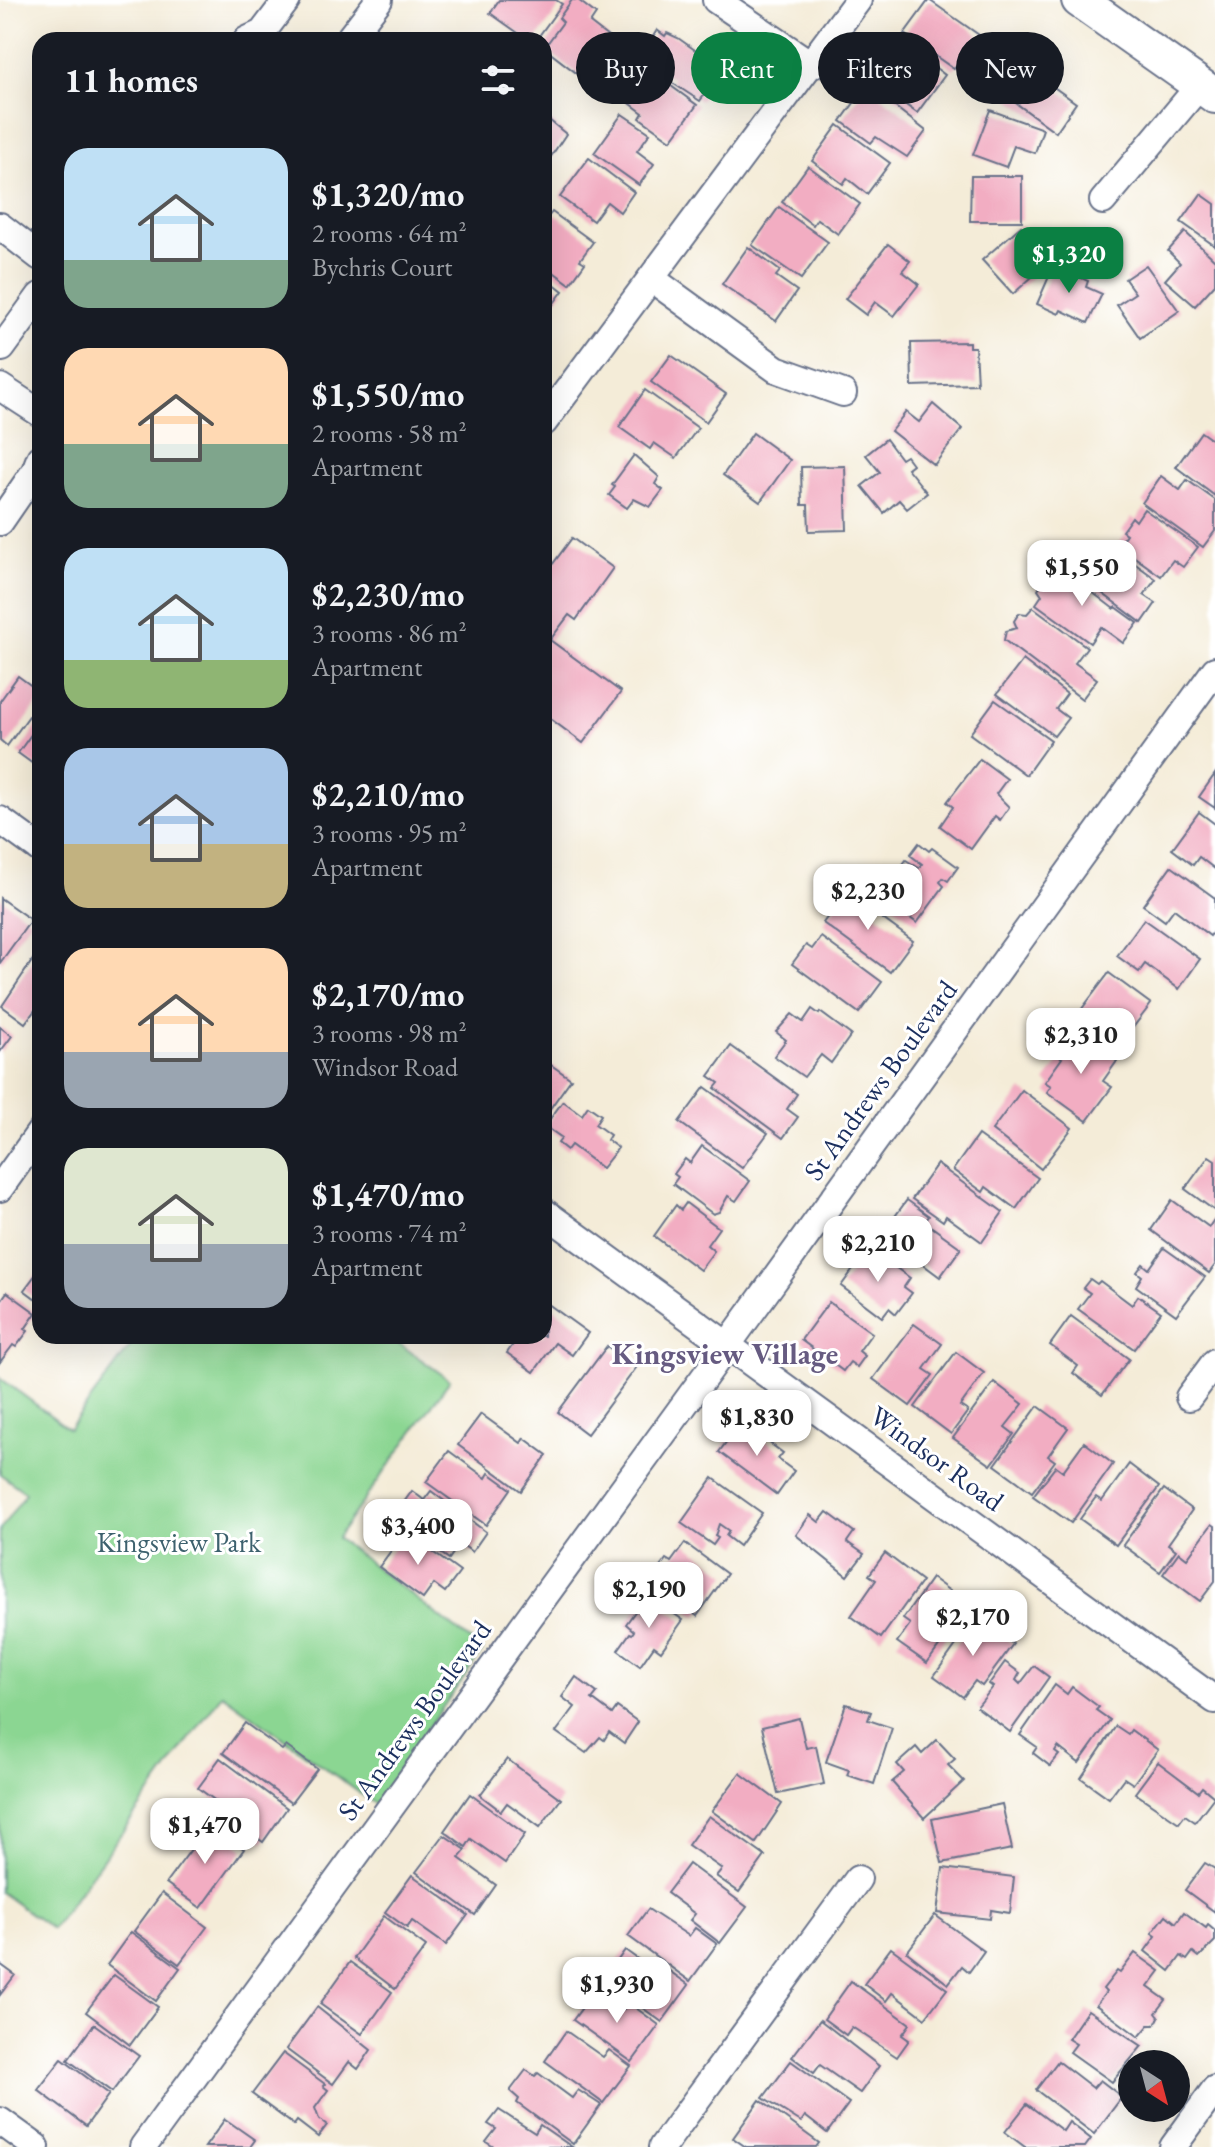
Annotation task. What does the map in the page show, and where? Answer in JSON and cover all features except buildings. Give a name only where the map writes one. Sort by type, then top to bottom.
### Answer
[{"type":"main road","points":[[1079,0],[1207,90]]},
{"type":"street","points":[[263,32],[287,0]]},
{"type":"street","points":[[354,32],[379,0]]},
{"type":"street","points":[[716,0],[812,65]]},
{"type":"street","points":[[552,405],[652,279],[858,0]]},
{"type":"street","points":[[1103,201],[1207,90]]},
{"type":"street","points":[[0,226],[32,251]]},
{"type":"street","points":[[652,279],[776,369],[843,393]]},
{"type":"street","points":[[2,348],[32,307]]},
{"type":"street","points":[[0,387],[32,408]]},
{"type":"street","points":[[0,522],[32,475]]},
{"type":"street","name":"St Andrews Boulevard","points":[[143,2147],[1215,670]]},
{"type":"street","points":[[0,820],[32,843]]},
{"type":"street","points":[[0,1188],[32,1143]]},
{"type":"street","name":"Windsor Road","points":[[552,1218],[1215,1700]]},
{"type":"street","points":[[1189,1397],[1215,1362]]},
{"type":"street","points":[[662,2147],[858,1879]]},
{"type":"street","points":[[1173,2147],[1215,2089]]},
{"type":"street","points":[[0,2121],[36,2147]]},
{"type":"green space","name":"Kingsview Park","points":[[132,1344],[399,1344],[450,1380],[337,1538],[483,1650],[375,1804],[222,1694],[52,1929],[0,1892],[0,1530],[26,1493],[0,1474],[0,1378],[69,1429]]},
{"type":"district","name":"Kingsview Village","points":[[725,1354]]}]
